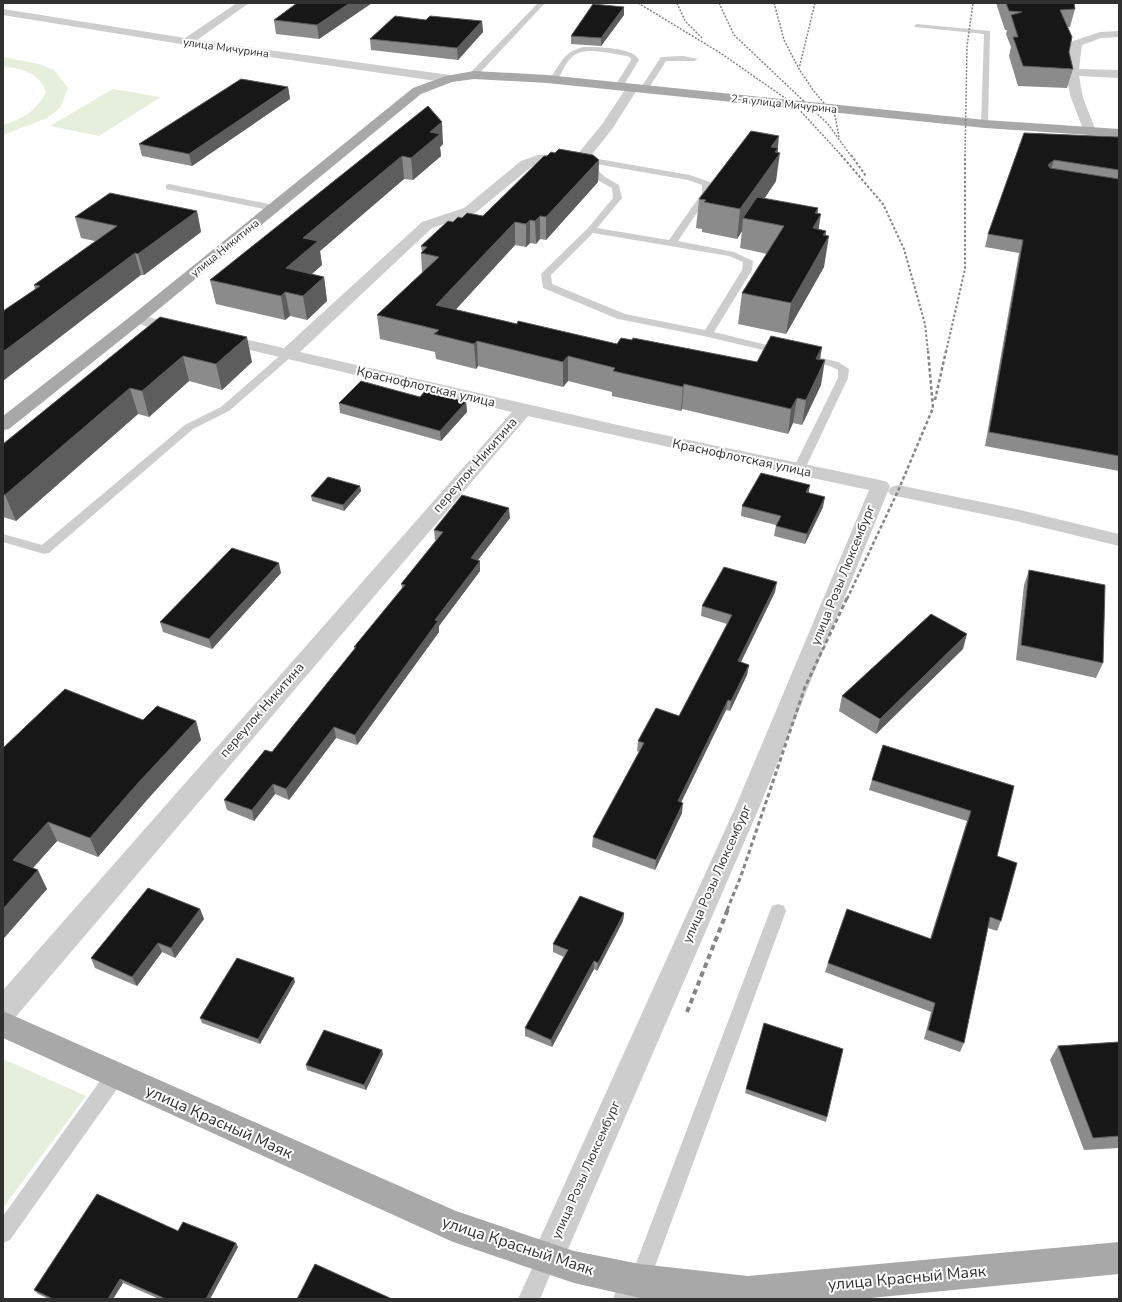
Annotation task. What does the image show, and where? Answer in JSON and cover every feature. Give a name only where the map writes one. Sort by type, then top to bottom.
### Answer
[{"type":"main road","name":"2-я улица Мичурина","points":[[450,79],[473,75],[499,75],[985,124],[1119,133]]},
{"type":"main road","name":"улица Никитина","points":[[3,425],[137,319],[417,91],[450,79]]},
{"type":"main road","name":"улица Красный Маяк","points":[[3,1024],[452,1226],[574,1267],[632,1290],[748,1292],[1119,1258]]},
{"type":"street","points":[[187,42],[244,3]]},
{"type":"street","name":"улица Мичурина","points":[[3,12],[187,42],[450,79]]},
{"type":"street","points":[[1090,132],[1078,102],[1071,72],[1077,43],[1100,35],[1119,34]]},
{"type":"street","points":[[1071,72],[1119,74]]},
{"type":"street","points":[[288,354],[427,225],[447,217],[469,211],[526,164],[538,159],[581,159],[638,88]]},
{"type":"street","name":"Краснофлотская улица","points":[[137,319],[523,410],[798,470],[1016,515],[1119,540]]},
{"type":"street","name":"переулок Никитина","points":[[3,1011],[523,410]]},
{"type":"street","name":"улица Розы Люксембург","points":[[547,1258],[889,489]]},
{"type":"lane","points":[[473,75],[542,3]]},
{"type":"lane","points":[[917,26],[988,32],[985,124]]},
{"type":"lane","points":[[554,80],[571,53],[578,50],[587,49],[628,54],[634,57],[634,60],[619,86]]},
{"type":"lane","points":[[638,88],[664,59],[694,59]]},
{"type":"lane","points":[[581,159],[602,178],[616,187],[618,198],[591,230],[546,274],[547,286],[622,317],[708,334],[834,364],[844,369],[842,378],[798,470]]},
{"type":"lane","points":[[581,159],[690,178],[706,184],[706,193],[672,243]]},
{"type":"lane","points":[[169,187],[274,208]]},
{"type":"lane","points":[[591,230],[731,254],[748,260],[747,270],[708,334]]},
{"type":"lane","points":[[3,538],[44,550],[190,427],[225,409],[288,354]]},
{"type":"lane","points":[[632,1290],[778,912]]},
{"type":"lane","points":[[3,1233],[116,1076]]},
{"type":"lane","points":[[529,1299],[547,1258]]},
{"type":"green space","points":[[3,57],[39,64],[54,70],[68,88],[60,108],[47,118],[3,135],[3,125],[23,117],[38,104],[46,92],[43,85],[35,76],[23,70],[3,66]]},
{"type":"green space","points":[[113,89],[161,97],[99,136],[50,126]]},
{"type":"green space","points":[[3,1059],[86,1096],[3,1208]]},
{"type":"building","points":[[297,3],[350,3],[317,25],[274,20]]},
{"type":"building","points":[[1006,3],[1074,3],[1075,9],[1060,10],[1072,37],[1069,52],[1073,69],[1023,66],[1013,37],[1018,37],[1011,15],[1022,12],[1009,11]]},
{"type":"building","points":[[593,4],[624,7],[601,38],[571,36]]},
{"type":"building","points":[[395,16],[426,20],[430,16],[482,21],[457,48],[370,39]]},
{"type":"building","points":[[241,79],[288,87],[189,154],[139,144]]},
{"type":"building","points":[[428,106],[442,122],[430,132],[440,134],[411,158],[402,156],[303,238],[318,241],[286,268],[324,277],[303,296],[285,292],[281,296],[210,280]]},
{"type":"building","points":[[751,131],[779,136],[771,147],[778,148],[775,152],[780,153],[740,209],[704,202],[706,200],[699,199]]},
{"type":"building","points":[[1024,133],[1119,137],[1119,170],[1054,160],[1048,165],[1050,168],[1119,179],[1119,456],[989,432],[1023,240],[988,234]]},
{"type":"building","points":[[559,149],[593,155],[599,160],[546,217],[540,216],[535,221],[530,220],[526,224],[515,222],[436,305],[517,324],[518,321],[617,344],[621,338],[632,340],[633,338],[757,362],[771,336],[822,347],[816,359],[825,360],[806,400],[797,398],[791,409],[684,384],[683,387],[613,371],[615,368],[568,356],[563,362],[477,341],[474,344],[434,334],[439,330],[377,315],[439,257],[421,253],[427,247],[421,246],[448,221],[453,222],[458,217],[462,218],[467,213],[483,216],[544,156],[547,156],[551,152],[555,153]]},
{"type":"building","points":[[110,193],[197,211],[138,254],[135,253],[3,352],[3,311],[40,286],[34,285],[117,226],[75,217]]},
{"type":"building","points":[[757,197],[818,208],[815,213],[821,214],[813,228],[826,231],[823,235],[829,236],[791,303],[742,293],[784,226],[743,218]]},
{"type":"building","points":[[160,317],[247,337],[216,364],[183,356],[142,391],[130,388],[5,495],[3,494],[3,444]]},
{"type":"building","points":[[361,381],[420,397],[425,391],[466,402],[440,431],[339,403]]},
{"type":"building","points":[[761,473],[810,485],[806,492],[825,497],[807,534],[776,526],[781,516],[742,506]]},
{"type":"building","points":[[328,477],[360,486],[343,505],[311,496]]},
{"type":"building","points":[[462,495],[509,508],[471,558],[480,561],[435,620],[438,621],[355,735],[334,727],[286,789],[273,784],[252,810],[224,800],[265,750],[272,752],[356,647],[354,647],[405,585],[401,584],[443,532],[434,530]]},
{"type":"building","points":[[232,548],[279,563],[209,639],[160,622]]},
{"type":"building","points":[[724,567],[777,582],[738,661],[749,665],[731,701],[728,700],[678,801],[683,803],[656,860],[593,837],[644,743],[638,741],[656,708],[679,716],[732,615],[702,606]]},
{"type":"building","points":[[1029,570],[1105,585],[1103,663],[1021,645]]},
{"type":"building","points":[[931,614],[967,634],[880,719],[842,696]]},
{"type":"building","points":[[65,689],[143,720],[157,706],[196,721],[139,782],[90,838],[48,822],[13,860],[38,870],[3,909],[3,748]]},
{"type":"building","points":[[883,745],[1014,786],[997,856],[1017,863],[1001,921],[990,917],[964,1043],[928,1030],[935,1003],[828,963],[847,909],[931,939],[971,811],[872,780]]},
{"type":"building","points":[[148,888],[200,909],[171,948],[158,943],[132,977],[91,958]]},
{"type":"building","points":[[580,896],[624,913],[598,963],[594,961],[551,1040],[525,1028],[568,950],[553,944]]},
{"type":"building","points":[[237,958],[294,978],[258,1039],[200,1018]]},
{"type":"building","points":[[764,1023],[843,1049],[827,1117],[746,1089]]},
{"type":"building","points":[[324,1030],[382,1050],[364,1085],[306,1065]]},
{"type":"building","points":[[1119,1042],[1119,1136],[1093,1138],[1058,1046]]},
{"type":"building","points":[[97,1194],[178,1231],[183,1222],[236,1243],[206,1299],[166,1299],[120,1279],[108,1299],[53,1299],[34,1290]]},
{"type":"building","points":[[315,1264],[392,1299],[297,1299]]},
{"type":"railway","points":[[638,3],[722,54],[795,105],[842,156]]},
{"type":"railway","points":[[677,3],[685,21],[702,38]]},
{"type":"railway","points":[[719,3],[734,35],[828,124],[851,156]]},
{"type":"railway","points":[[774,3],[784,40],[799,69]]},
{"type":"railway","points":[[799,69],[815,3]]},
{"type":"railway","points":[[965,156],[967,46],[973,3]]},
{"type":"railway","points":[[799,69],[813,90],[835,116],[839,137]]},
{"type":"railway","points":[[841,155],[883,204],[904,249],[925,324],[928,352]]},
{"type":"railway","points":[[851,155],[866,176]]},
{"type":"railway","points":[[946,352],[965,269],[965,156]]},
{"type":"railway","points":[[847,599],[898,491],[933,408],[928,351]]},
{"type":"railway","points":[[935,400],[946,351]]},
{"type":"railway","points":[[727,910],[741,876],[805,687],[847,598]]},
{"type":"railway","points":[[687,1012],[728,909]]}]
